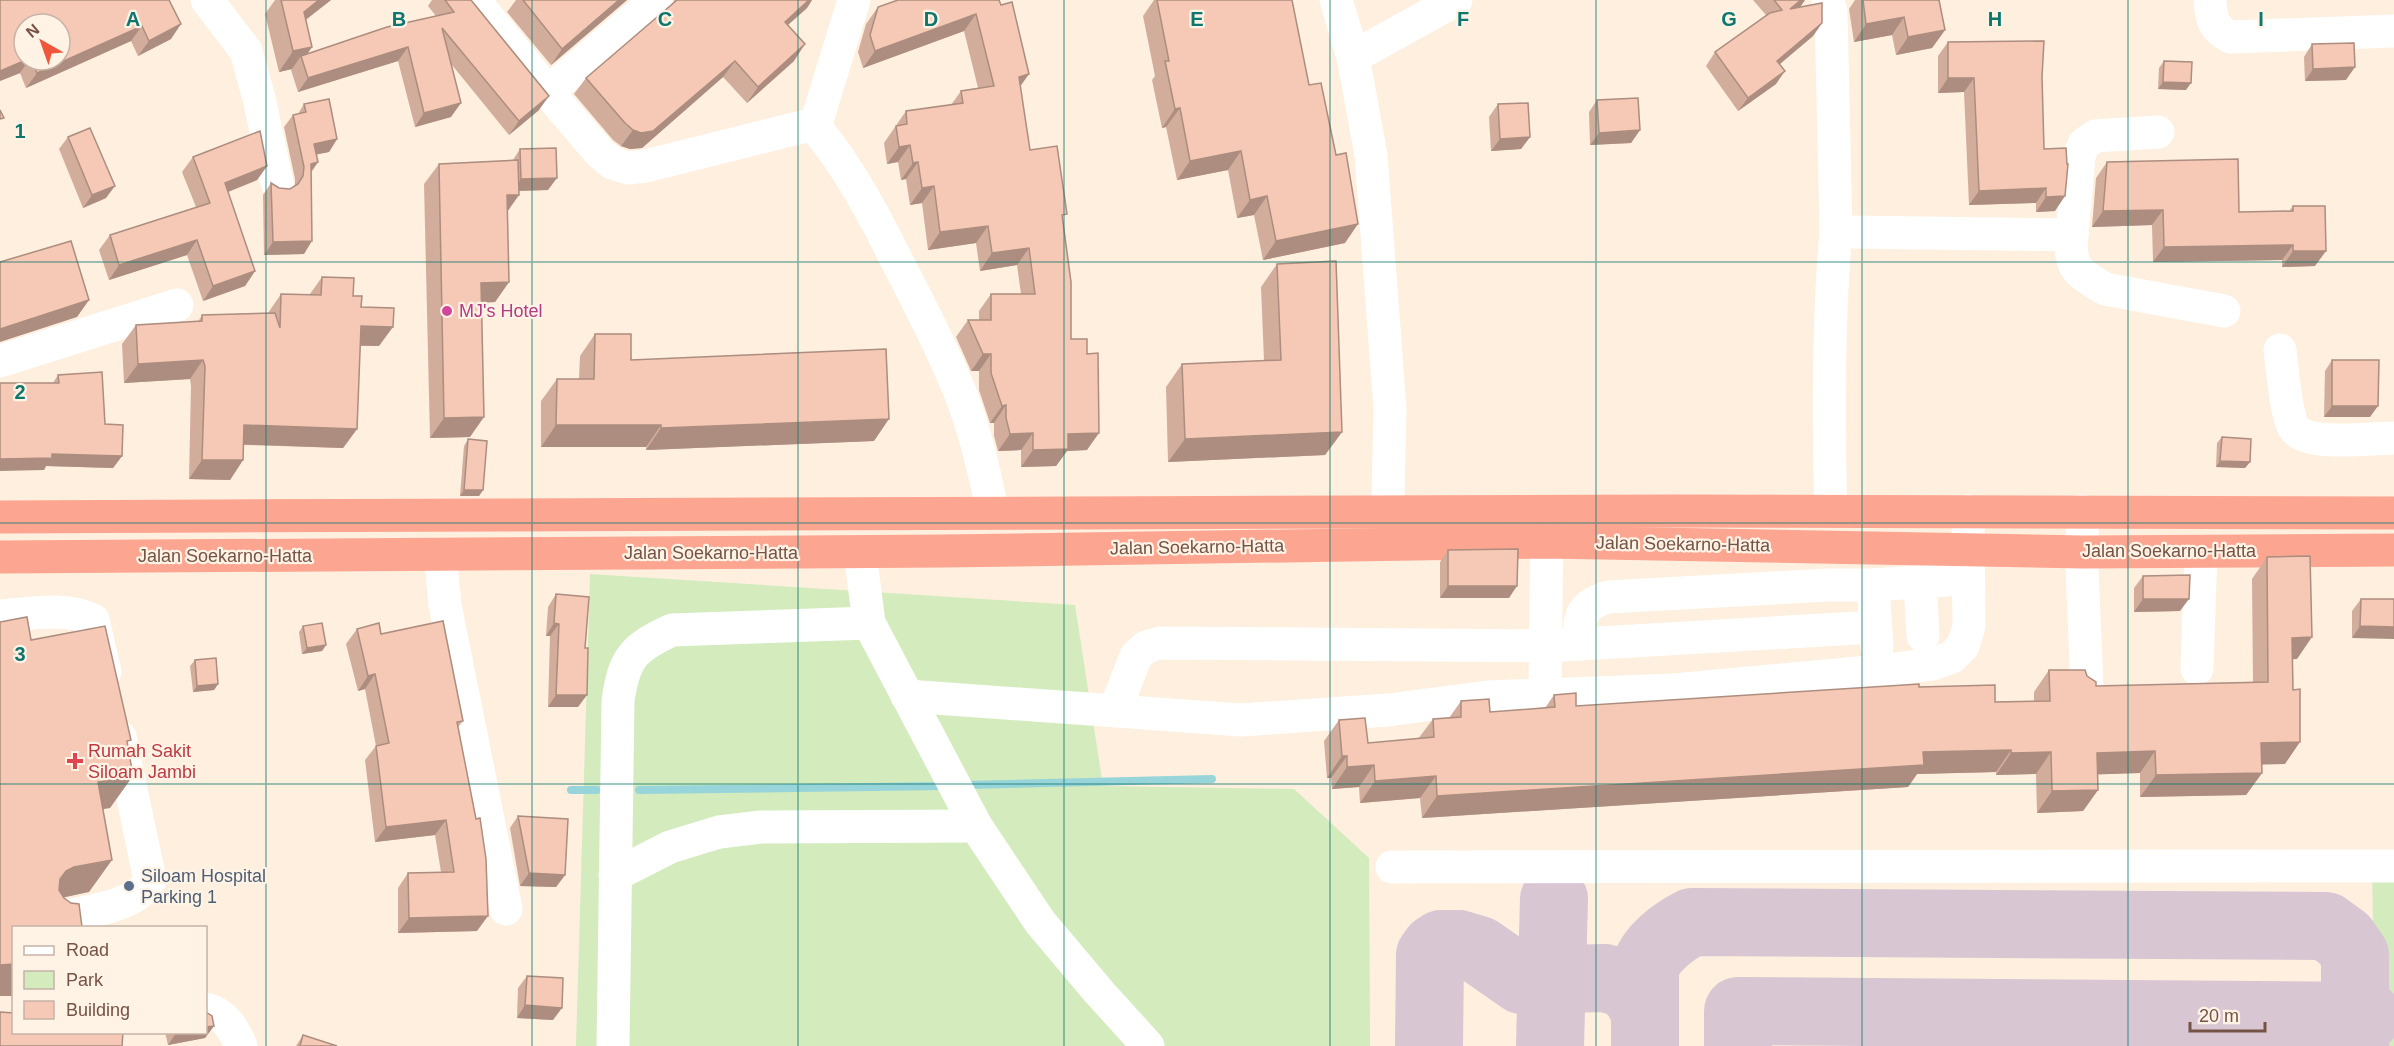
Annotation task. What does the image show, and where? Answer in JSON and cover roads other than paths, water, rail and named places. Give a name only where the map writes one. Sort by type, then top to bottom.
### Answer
[{"type":"highway","name":"Jalan Soekarno-Hatta","points":[[0,517],[1386,511],[1547,526],[1969,549],[2083,552],[2394,550]]},
{"type":"highway","name":"Jalan Soekarno-Hatta","points":[[0,557],[931,551],[1387,544],[1547,526],[1831,511],[2394,513]]},
{"type":"highway","points":[[242,516],[244,556]]},
{"type":"street","points":[[207,0],[246,51],[278,183]]},
{"type":"street","points":[[474,0],[548,92],[600,153],[612,163],[628,168],[646,166],[806,126],[815,127],[874,216],[939,342],[960,392],[978,446],[993,513]]},
{"type":"street","points":[[548,92],[656,0]]},
{"type":"street","points":[[815,127],[854,0]]},
{"type":"street","points":[[1336,0],[1353,57],[1371,155],[1390,409],[1387,544]]},
{"type":"street","points":[[1353,57],[1456,0]]},
{"type":"street","points":[[1828,0],[1831,12],[1836,230],[1832,277],[1830,383],[1831,511]]},
{"type":"street","points":[[2210,0],[2211,19],[2218,31],[2230,38],[2394,31]]},
{"type":"street","points":[[2158,132],[2095,136],[2084,144],[2079,156],[2070,256],[2074,264],[2092,281],[2106,289],[2224,310]]},
{"type":"street","points":[[1836,230],[2072,235]]},
{"type":"street","points":[[0,361],[177,305]]},
{"type":"street","points":[[2280,350],[2283,379],[2293,427],[2299,434],[2314,440],[2394,438]]},
{"type":"street","points":[[907,696],[1240,720],[1388,710],[1488,697],[1674,690],[1933,664],[1952,657],[1963,646],[1969,626],[1968,511]]},
{"type":"street","points":[[2082,511],[2087,687]]},
{"type":"street","points":[[1545,695],[1547,526]]},
{"type":"street","points":[[2197,669],[2201,551]]},
{"type":"street","points":[[440,554],[445,604],[506,909]]},
{"type":"street","points":[[862,568],[869,623],[976,826],[1040,922],[1148,1046]]},
{"type":"street","points":[[1579,644],[1583,610],[1594,601],[1608,597],[1934,581],[1923,636]]},
{"type":"street","points":[[1873,585],[1879,671]]},
{"type":"street","points":[[0,616],[66,612],[81,614],[93,620],[150,880],[141,894],[113,917],[54,918]]},
{"type":"street","points":[[613,1046],[615,875],[619,784],[618,701],[622,675],[633,655],[650,640],[672,630],[869,623]]},
{"type":"street","points":[[1115,710],[1136,657],[1146,647],[1160,643],[1546,646],[1875,627]]},
{"type":"street","points":[[615,875],[670,847],[719,832],[761,827],[976,826]]},
{"type":"street","points":[[1392,867],[2394,866]]},
{"type":"street","points":[[207,1009],[217,1012],[231,1025],[241,1046]]},
{"type":"waterway","points":[[965,785],[1212,779]]},
{"type":"waterway","points":[[639,790],[947,786]]},
{"type":"waterway","points":[[571,790],[597,790]]},
{"type":"place","name":"MJ's Hotel","points":[[447,311]]},
{"type":"place","name":"Rumah Sakit Siloam Jambi","points":[[75,761]]},
{"type":"place","name":"Siloam Hospital Parking 1","points":[[129,886]]}]
